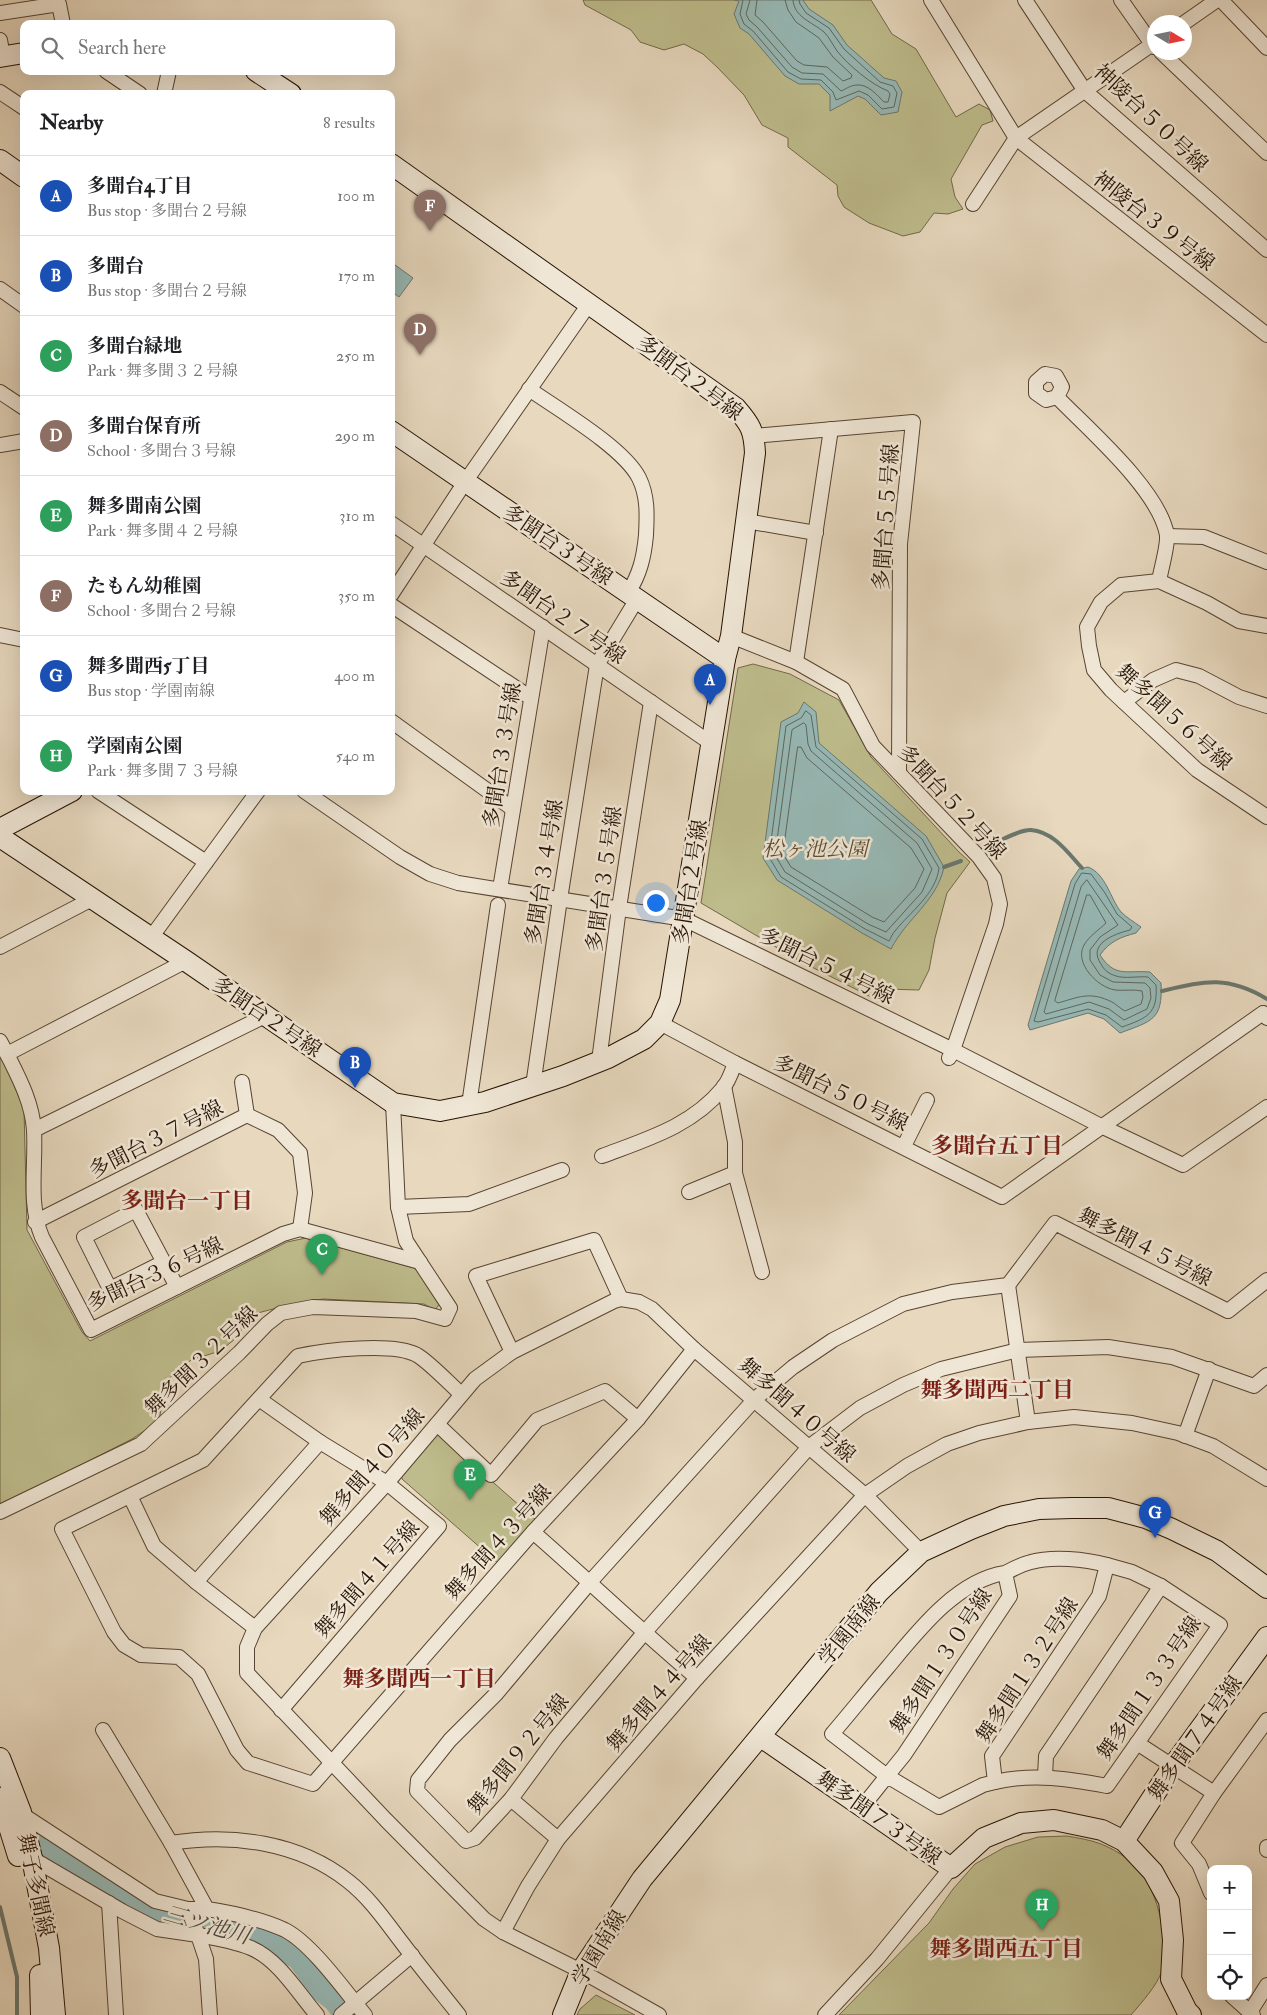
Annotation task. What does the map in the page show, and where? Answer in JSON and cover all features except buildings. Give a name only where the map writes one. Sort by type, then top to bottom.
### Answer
[{"type":"street","name":"神陵台３９号線","points":[[932,0],[1016,138],[1265,330]]},
{"type":"street","name":"神陵台５０号線","points":[[1025,0],[1085,91],[1267,250]]},
{"type":"street","points":[[1121,0],[1147,36]]},
{"type":"street","points":[[1192,18],[1219,0],[1267,48]]},
{"type":"street","points":[[0,13],[59,4],[62,20]]},
{"type":"street","points":[[1,52],[20,53]]},
{"type":"street","points":[[972,204],[1016,138],[1147,52]]},
{"type":"street","points":[[1169,60],[1267,153]]},
{"type":"street","points":[[112,75],[134,90]]},
{"type":"street","points":[[165,90],[167,75]]},
{"type":"street","points":[[262,75],[285,90]]},
{"type":"street","points":[[0,92],[20,105]]},
{"type":"street","points":[[0,160],[20,174]]},
{"type":"street","name":"多聞台２号線","points":[[0,837],[150,939],[186,961],[392,1103],[440,1111],[485,1102],[599,1062],[644,1039],[660,1023],[670,1000],[725,659],[731,636],[755,453],[754,436],[749,423],[736,408],[395,167]]},
{"type":"street","points":[[0,289],[20,303]]},
{"type":"street","points":[[395,589],[465,482],[588,304]]},
{"type":"street","points":[[530,389],[618,452],[639,478],[648,510],[644,557],[633,596],[597,665]]},
{"type":"street","points":[[0,392],[20,405]]},
{"type":"street","points":[[1057,397],[1143,486],[1158,512],[1167,536],[1159,581],[1207,603],[1239,621],[1267,626]]},
{"type":"street","name":"多聞台５５号線","points":[[754,436],[913,422],[900,544],[899,773]]},
{"type":"street","points":[[796,662],[831,429]]},
{"type":"street","name":"多聞台３号線","points":[[395,434],[725,659]]},
{"type":"street","points":[[0,445],[20,442]]},
{"type":"street","points":[[746,521],[816,533]]},
{"type":"street","name":"多聞台２７号線","points":[[395,526],[712,744]]},
{"type":"street","points":[[1167,536],[1204,537],[1267,562]]},
{"type":"street","name":"舞多聞５６号線","points":[[1159,581],[1121,585],[1101,602],[1087,627],[1094,670],[1124,702],[1197,770],[1267,817]]},
{"type":"street","points":[[395,608],[531,698]]},
{"type":"street","name":"多聞台３３号線","points":[[500,889],[543,627]]},
{"type":"street","points":[[0,635],[20,639]]},
{"type":"street","name":"多聞台５２号線","points":[[731,636],[796,662],[842,689],[872,746],[979,857],[994,878],[1000,904],[996,924],[951,1054]]},
{"type":"street","name":"多聞台３４号線","points":[[533,1086],[597,665]]},
{"type":"street","points":[[1124,702],[1153,680],[1176,670],[1199,676],[1239,697],[1267,706]]},
{"type":"street","name":"多聞台３５号線","points":[[599,1062],[619,908],[651,702]]},
{"type":"street","points":[[395,724],[513,809]]},
{"type":"street","points":[[0,829],[64,795]]},
{"type":"street","points":[[104,795],[206,862]]},
{"type":"street","points":[[150,939],[255,795]]},
{"type":"street","name":"多聞台５４号線","points":[[310,795],[400,857],[430,874],[458,883],[684,919],[951,1054]]},
{"type":"street","points":[[0,947],[92,899]]},
{"type":"street","points":[[469,1105],[498,905]]},
{"type":"street","points":[[7,1054],[186,961]]},
{"type":"street","points":[[1103,1127],[1263,1013],[1267,1018]]},
{"type":"street","points":[[34,1130],[265,1016]]},
{"type":"street","name":"多聞台５０号線","points":[[660,1023],[735,1063],[904,1146],[1002,1197],[1103,1127]]},
{"type":"street","name":"多聞台３６号線","points":[[0,1040],[20,1080],[30,1108],[34,1130],[33,1179],[35,1222],[91,1330],[282,1234],[300,1229]]},
{"type":"street","points":[[951,1054],[1184,1165],[1267,1107]]},
{"type":"street","points":[[602,1156],[660,1134],[697,1114],[724,1086],[735,1063]]},
{"type":"street","points":[[242,1082],[248,1115]]},
{"type":"street","points":[[724,1086],[735,1142],[735,1173],[762,1272]]},
{"type":"street","points":[[904,1146],[927,1100]]},
{"type":"street","points":[[392,1103],[398,1208],[406,1241],[420,1262]]},
{"type":"street","name":"多聞台３７号線","points":[[35,1222],[248,1115],[278,1130],[300,1153],[305,1193],[300,1229]]},
{"type":"street","points":[[398,1208],[470,1204],[562,1170]]},
{"type":"street","points":[[689,1192],[735,1173]]},
{"type":"street","points":[[164,1262],[110,1290],[84,1237],[136,1210],[164,1262],[177,1287]]},
{"type":"street","name":"舞多聞４５号線","points":[[1008,1285],[1055,1223],[1228,1311],[1267,1280]]},
{"type":"street","points":[[300,1229],[420,1262]]},
{"type":"street","points":[[512,1352],[476,1276],[594,1240],[622,1299]]},
{"type":"street","name":"舞多聞３２号線","points":[[0,1512],[142,1444],[234,1358],[267,1324],[282,1313],[313,1308],[366,1308],[416,1311],[445,1319],[450,1308],[420,1262]]},
{"type":"street","points":[[755,1399],[793,1367],[833,1340],[903,1304],[952,1292],[1008,1285],[1028,1422]]},
{"type":"street","name":"舞多聞４０号線","points":[[659,2015],[581,1971],[503,1932],[484,1919],[246,1673],[246,1647],[255,1628],[387,1483],[475,1379],[512,1352],[614,1301],[622,1299],[638,1302],[652,1309],[694,1349],[810,1446],[864,1495],[921,1552]]},
{"type":"street","name":"舞多聞９２号線","points":[[755,1399],[590,1582],[496,1694],[450,1740],[418,1780],[417,1791],[466,1841],[475,1838],[511,1799],[556,1738],[644,1633],[810,1446],[860,1408],[903,1385],[941,1369],[1018,1350],[1108,1347],[1172,1357],[1254,1386],[1267,1375]]},
{"type":"street","points":[[255,1628],[154,1546],[130,1496],[204,1460],[298,1356],[316,1352],[389,1348],[417,1355],[461,1394]]},
{"type":"street","name":"舞多聞４３号線","points":[[130,1496],[62,1529],[114,1632],[124,1645],[140,1655],[179,1658],[198,1674],[237,1750],[248,1763],[313,1784],[533,1532],[638,1419],[694,1349]]},
{"type":"street","points":[[1185,1436],[1209,1369]]},
{"type":"street","points":[[436,1424],[491,1475],[536,1420],[605,1391],[638,1419]]},
{"type":"street","points":[[259,1399],[320,1442],[387,1483]]},
{"type":"street","points":[[864,1495],[907,1466],[947,1444],[979,1433],[1028,1422],[1074,1417],[1132,1423],[1185,1436],[1213,1446],[1267,1478]]},
{"type":"street","points":[[196,1582],[320,1442]]},
{"type":"street","name":"舞多聞４１号線","points":[[281,1710],[439,1526],[387,1483]]},
{"type":"street","name":"舞多聞４４号線","points":[[503,1932],[558,1839],[697,1678],[864,1495]]},
{"type":"street","name":"学園南線","points":[[563,2015],[581,1971],[642,1879],[880,1592],[921,1552],[1004,1516],[1039,1509],[1108,1508],[1146,1518],[1172,1528],[1217,1551],[1267,1588]]},
{"type":"street","points":[[533,1532],[644,1633],[697,1678]]},
{"type":"street","points":[[1005,1573],[1038,1561],[1091,1561],[1106,1565]]},
{"type":"street","name":"舞多聞１３３号線","points":[[995,1782],[1012,1778],[1058,1777],[1107,1786],[1220,1624],[1161,1586],[1132,1572],[1106,1565]]},
{"type":"street","name":"舞多聞１３２号線","points":[[995,1782],[992,1756],[1099,1596],[1106,1565]]},
{"type":"street","name":"舞多聞１３０号線","points":[[863,1806],[887,1776],[909,1747],[1010,1596],[1005,1573],[995,1574],[960,1592],[927,1620],[832,1734],[887,1776]]},
{"type":"street","points":[[1045,1777],[1046,1756],[1161,1586]]},
{"type":"street","name":"舞多聞７４号線","points":[[1124,1841],[1173,1766],[1267,1637]]},
{"type":"street","points":[[1207,1883],[1199,1864],[1182,1843],[1214,1793],[1267,1720]]},
{"type":"street","points":[[103,1730],[171,1843],[207,1909]]},
{"type":"street","name":"舞多聞７３号線","points":[[761,1737],[951,1868],[984,1838],[1021,1823],[1054,1820],[1102,1830],[1124,1841],[1153,1872],[1169,1901],[1174,1940],[1171,1979],[1187,2011],[1191,2015]]},
{"type":"street","points":[[1137,1743],[1214,1793]]},
{"type":"street","name":"舞子多聞線","points":[[0,1758],[6,1805],[24,1854],[49,1948],[55,2015]]},
{"type":"street","points":[[887,1776],[939,1807],[983,1785],[995,1782]]},
{"type":"street","points":[[511,1799],[558,1839]]},
{"type":"street","points":[[6,1805],[155,1901],[188,1909],[207,1909],[258,1920],[287,1931],[314,1953],[365,2015]]},
{"type":"street","points":[[171,1843],[226,1838],[260,1842],[293,1851],[325,1866],[348,1881],[372,1904],[459,2015]]},
{"type":"street","points":[[24,1854],[157,1929],[229,1941],[253,1949],[275,1965],[317,2015]]},
{"type":"street","name":"舞子多聞線","points":[[24,1854],[40,1974],[40,2015]]},
{"type":"street","points":[[825,2015],[877,1959],[951,1868]]},
{"type":"street","points":[[110,1903],[116,2015]]},
{"type":"street","points":[[188,1909],[206,1960],[210,2015]]},
{"type":"street","points":[[341,2015],[412,1955]]},
{"type":"street","points":[[1236,2000],[1251,2014],[1267,1985]]},
{"type":"green space","points":[[583,0],[871,0],[892,34],[916,49],[956,117],[979,104],[990,110],[993,121],[982,125],[951,179],[955,197],[963,209],[948,214],[934,213],[920,232],[903,236],[869,223],[844,207],[838,196],[837,185],[788,147],[788,138],[762,125],[744,95],[703,54],[684,44],[664,50],[640,42],[631,30],[585,5]]},
{"type":"green space","name":"松ヶ池公園","points":[[753,664],[790,674],[839,700],[871,757],[970,862],[947,893],[929,970],[919,990],[887,989],[881,1002],[798,960],[701,903],[738,668]]},
{"type":"green space","points":[[0,1051],[24,1110],[27,1230],[82,1332],[90,1341],[287,1242],[306,1238],[414,1268],[428,1281],[441,1302],[435,1310],[424,1304],[323,1299],[292,1304],[254,1314],[235,1339],[220,1351],[191,1360],[166,1381],[159,1421],[132,1439],[0,1506]]},
{"type":"green space","points":[[436,1432],[537,1521],[499,1564],[402,1479],[401,1471]]},
{"type":"green space","points":[[1067,1836],[1101,1844],[1126,1858],[1143,1876],[1155,1899],[1164,1936],[1164,1967],[1152,1989],[1131,2015],[839,2015],[929,1923],[953,1889],[975,1864],[1005,1847],[1038,1837]]},
{"type":"green space","points":[[596,1995],[635,2015],[577,2015],[580,2009]]},
{"type":"water","points":[[734,0],[803,0],[809,9],[833,25],[847,45],[884,78],[896,81],[902,92],[898,112],[881,115],[865,99],[858,96],[830,111],[830,95],[819,84],[799,84],[785,76],[749,34],[740,28],[734,14],[739,1]]},
{"type":"water","points":[[395,265],[413,278],[399,297],[395,294]]},
{"type":"water","points":[[804,702],[816,712],[819,743],[926,836],[944,867],[935,890],[897,938],[891,949],[777,880],[763,858],[781,722],[798,713]]},
{"type":"water","points":[[1088,867],[1099,875],[1121,912],[1141,927],[1136,933],[1112,943],[1100,955],[1105,962],[1116,970],[1150,972],[1161,983],[1160,1005],[1157,1012],[1148,1022],[1120,1033],[1104,1019],[1088,1013],[1030,1030],[1028,1025],[1071,881],[1079,869]]},
{"type":"waterway","points":[[981,850],[1013,835],[1031,830],[1054,839],[1082,868]]},
{"type":"waterway","points":[[944,867],[961,861]]},
{"type":"waterway","points":[[1162,991],[1216,982],[1240,986],[1267,999]]},
{"type":"waterway","name":"三ツ池川","points":[[11,1828],[111,1887],[177,1919],[239,1930],[298,1957],[322,1990],[335,2000],[346,2015]]},
{"type":"waterway","points":[[0,1907],[17,1977],[17,2015]]},
{"type":"place","name":"たもん幼稚園","points":[[430,231]]},
{"type":"place","name":"多聞台保育所","points":[[420,355]]},
{"type":"place","name":"多聞台4丁目","points":[[710,705]]},
{"type":"place","name":"多聞台","points":[[355,1088]]},
{"type":"place","name":"多聞台緑地","points":[[322,1275]]},
{"type":"place","name":"舞多聞南公園","points":[[470,1500]]},
{"type":"place","name":"舞多聞西5丁目","points":[[1155,1538]]},
{"type":"place","name":"学園南公園","points":[[1042,1930]]},
{"type":"district","name":"多聞台五丁目","points":[[997,1145]]},
{"type":"district","name":"多聞台一丁目","points":[[187,1200]]},
{"type":"district","name":"舞多聞西二丁目","points":[[997,1389]]},
{"type":"district","name":"舞多聞西一丁目","points":[[419,1678]]},
{"type":"district","name":"舞多聞西五丁目","points":[[1006,1948]]}]
